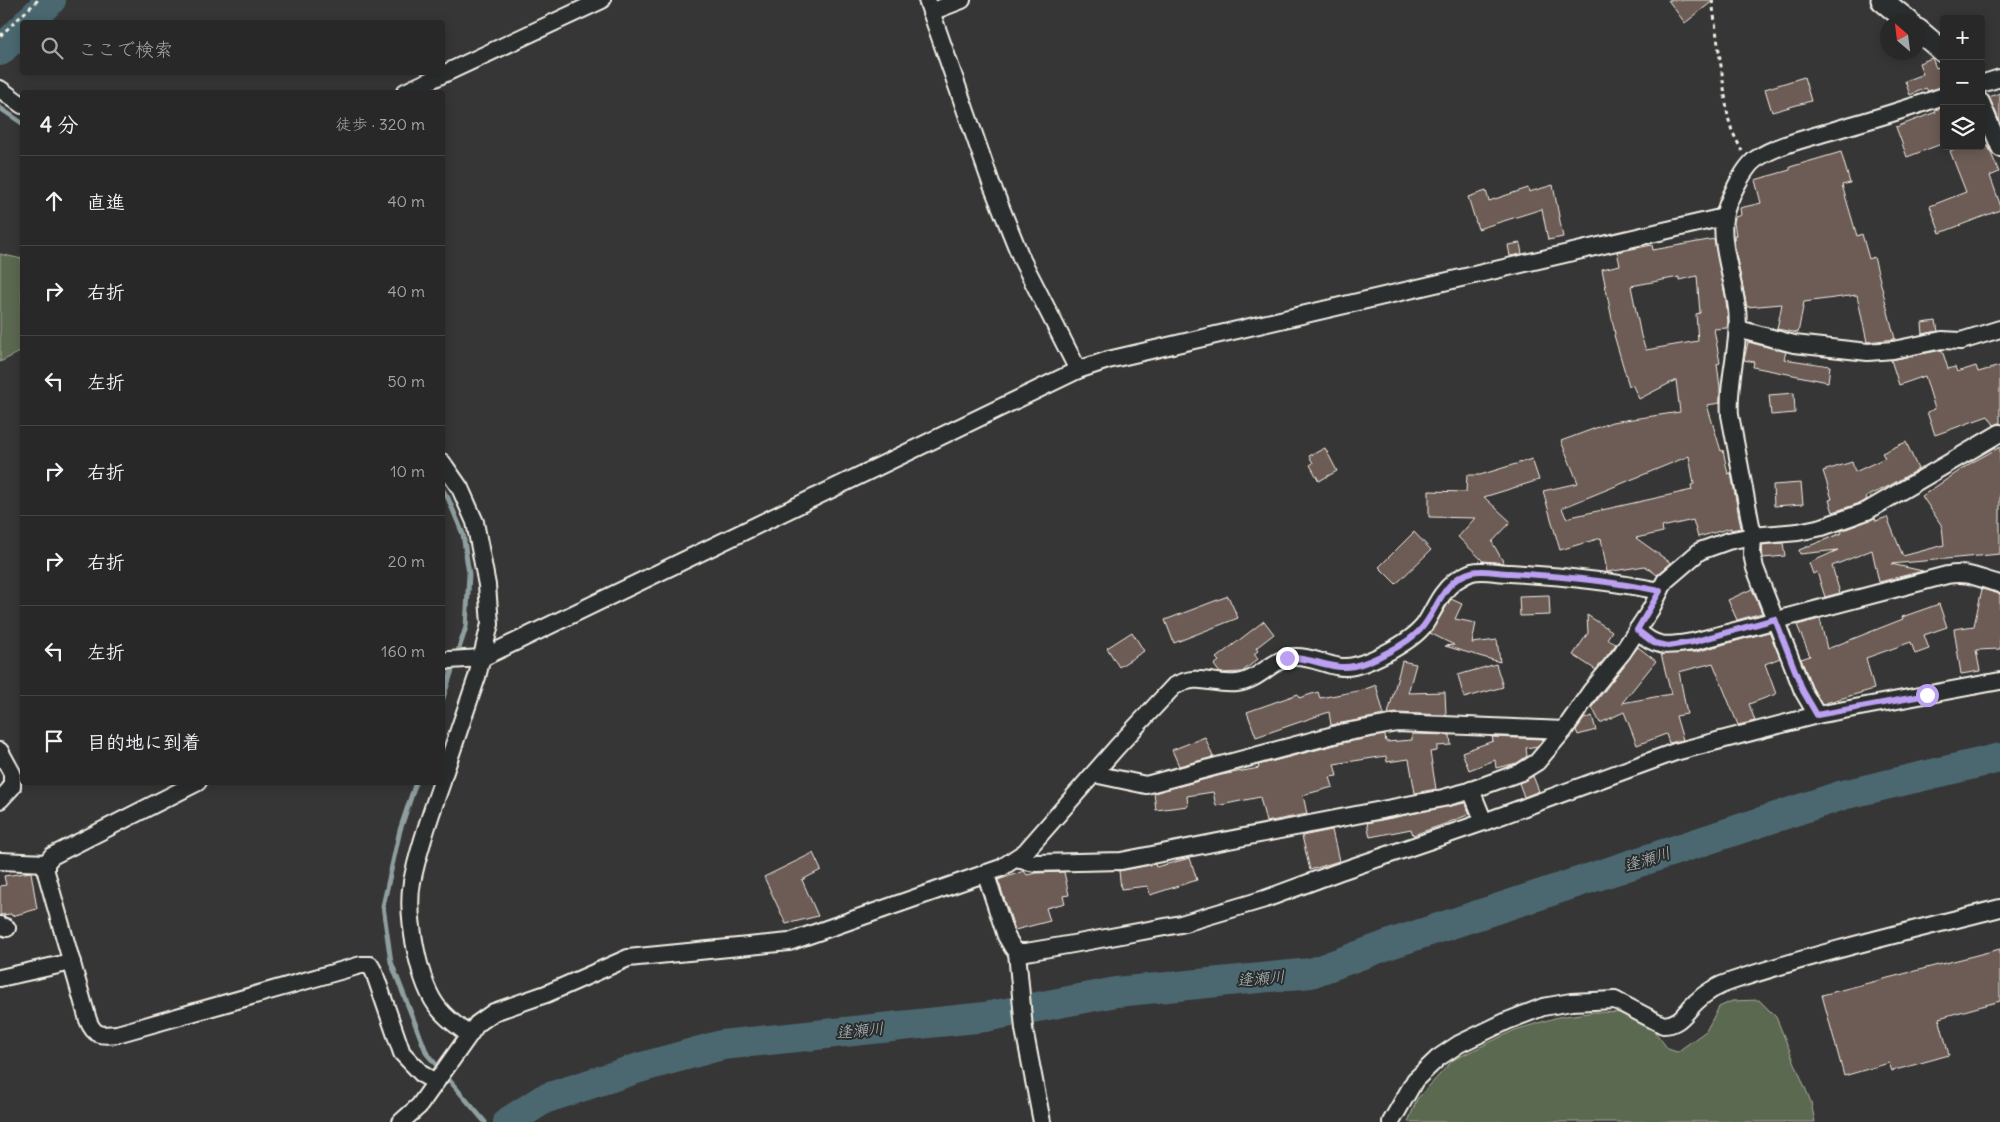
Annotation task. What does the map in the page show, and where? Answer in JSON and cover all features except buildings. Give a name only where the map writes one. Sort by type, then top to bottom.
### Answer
[{"type":"street","points":[[445,73],[602,0]]},
{"type":"street","points":[[962,0],[929,6],[991,183],[1022,260],[1078,370]]},
{"type":"street","points":[[1882,0],[1900,15]]},
{"type":"street","points":[[1925,36],[1940,49]]},
{"type":"street","points":[[409,90],[441,75]]},
{"type":"street","points":[[1985,83],[2000,78]]},
{"type":"street","points":[[0,89],[20,104]]},
{"type":"street","points":[[1817,715],[1803,691],[1755,568],[1752,554],[1753,536],[1728,399],[1738,329],[1737,309],[1724,234],[1724,217],[1747,167],[1765,154],[1940,97]]},
{"type":"street","points":[[1982,105],[2000,148]]},
{"type":"street","points":[[446,661],[475,658],[1078,370],[1108,360],[1724,217]]},
{"type":"street","points":[[1738,329],[1794,344],[1868,352],[1893,350],[1942,340],[1961,341],[2000,329]]},
{"type":"street","points":[[1015,859],[1035,863],[1121,861],[1443,798],[1521,772],[1537,762],[1564,730],[1591,690],[1622,653],[1670,576],[1700,551],[1728,541],[1753,536],[1822,528],[1867,511],[2000,433]]},
{"type":"street","points":[[445,466],[460,488],[475,522],[487,585],[490,624],[475,658],[445,770]]},
{"type":"street","points":[[401,1122],[419,1106],[477,1024],[494,1012],[546,994],[628,958],[789,942],[986,874],[1015,859],[1024,852],[1174,686],[1195,679],[1226,683],[1247,681],[1287,658],[1304,658],[1345,667],[1367,662],[1410,639],[1424,624],[1442,594],[1459,579],[1472,572],[1540,575],[1634,585],[1660,591]]},
{"type":"street","points":[[1637,630],[1654,643],[1668,646],[1693,642],[1775,619],[1953,574],[1970,574],[2000,584]]},
{"type":"street","points":[[1018,959],[1073,944],[1181,924],[1265,900],[1338,872],[1484,822],[1675,752],[1817,715],[2000,680]]},
{"type":"street","points":[[1094,774],[1146,785],[1341,733],[1397,723],[1564,730]]},
{"type":"street","points":[[0,751],[12,773],[12,787],[0,800]]},
{"type":"street","points":[[192,785],[52,856],[46,863],[46,872],[93,1031],[105,1035],[117,1034],[361,964],[370,965],[402,1053],[424,1075],[438,1080]]},
{"type":"street","points":[[441,785],[412,882],[412,925],[418,963],[428,990],[439,1010],[469,1035]]},
{"type":"street","points":[[1471,790],[1484,822]]},
{"type":"street","points":[[0,861],[46,863]]},
{"type":"street","points":[[986,874],[1006,936],[1018,959],[1024,1029],[1042,1122]]},
{"type":"street","points":[[1391,1122],[1414,1080],[1438,1058],[1459,1044],[1543,1007],[1571,1002],[1615,1000],[1663,1025],[1668,1025],[1682,1019],[1697,1001],[1725,983],[1835,951],[2000,908]]},
{"type":"street","points":[[0,978],[72,962]]},
{"type":"path","points":[[0,36],[38,0]]},
{"type":"path","points":[[1712,0],[1728,116],[1732,131],[1743,153],[1751,163]]},
{"type":"green space","points":[[0,254],[20,259],[20,352],[0,362]]},
{"type":"green space","points":[[1759,1000],[1776,1017],[1811,1102],[1815,1122],[1408,1122],[1417,1099],[1453,1060],[1515,1030],[1558,1017],[1595,1012],[1626,1013],[1649,1024],[1668,1049],[1677,1052],[1706,1031],[1719,1007],[1732,1001]]},
{"type":"waterway","points":[[30,20],[51,0]]},
{"type":"waterway","points":[[0,51],[20,31]]},
{"type":"waterway","points":[[0,108],[20,122]]},
{"type":"waterway","points":[[445,494],[463,534],[469,574],[466,627],[445,692]]},
{"type":"waterway","name":"逢瀬川","points":[[508,1122],[544,1099],[639,1068],[722,1045],[985,1017],[1116,992],[1311,973],[1396,942],[1843,795],[2000,758]]},
{"type":"waterway","points":[[415,785],[400,830],[383,906],[391,962],[427,1054],[485,1122]]},
{"type":"route","points":[[1287,658],[1304,658],[1345,667],[1367,662],[1410,639],[1421,629],[1442,594],[1454,582],[1472,572],[1481,571],[1634,585],[1660,591],[1637,630],[1645,638],[1663,646],[1693,642],[1775,619],[1803,691],[1817,715],[1927,695]]}]
